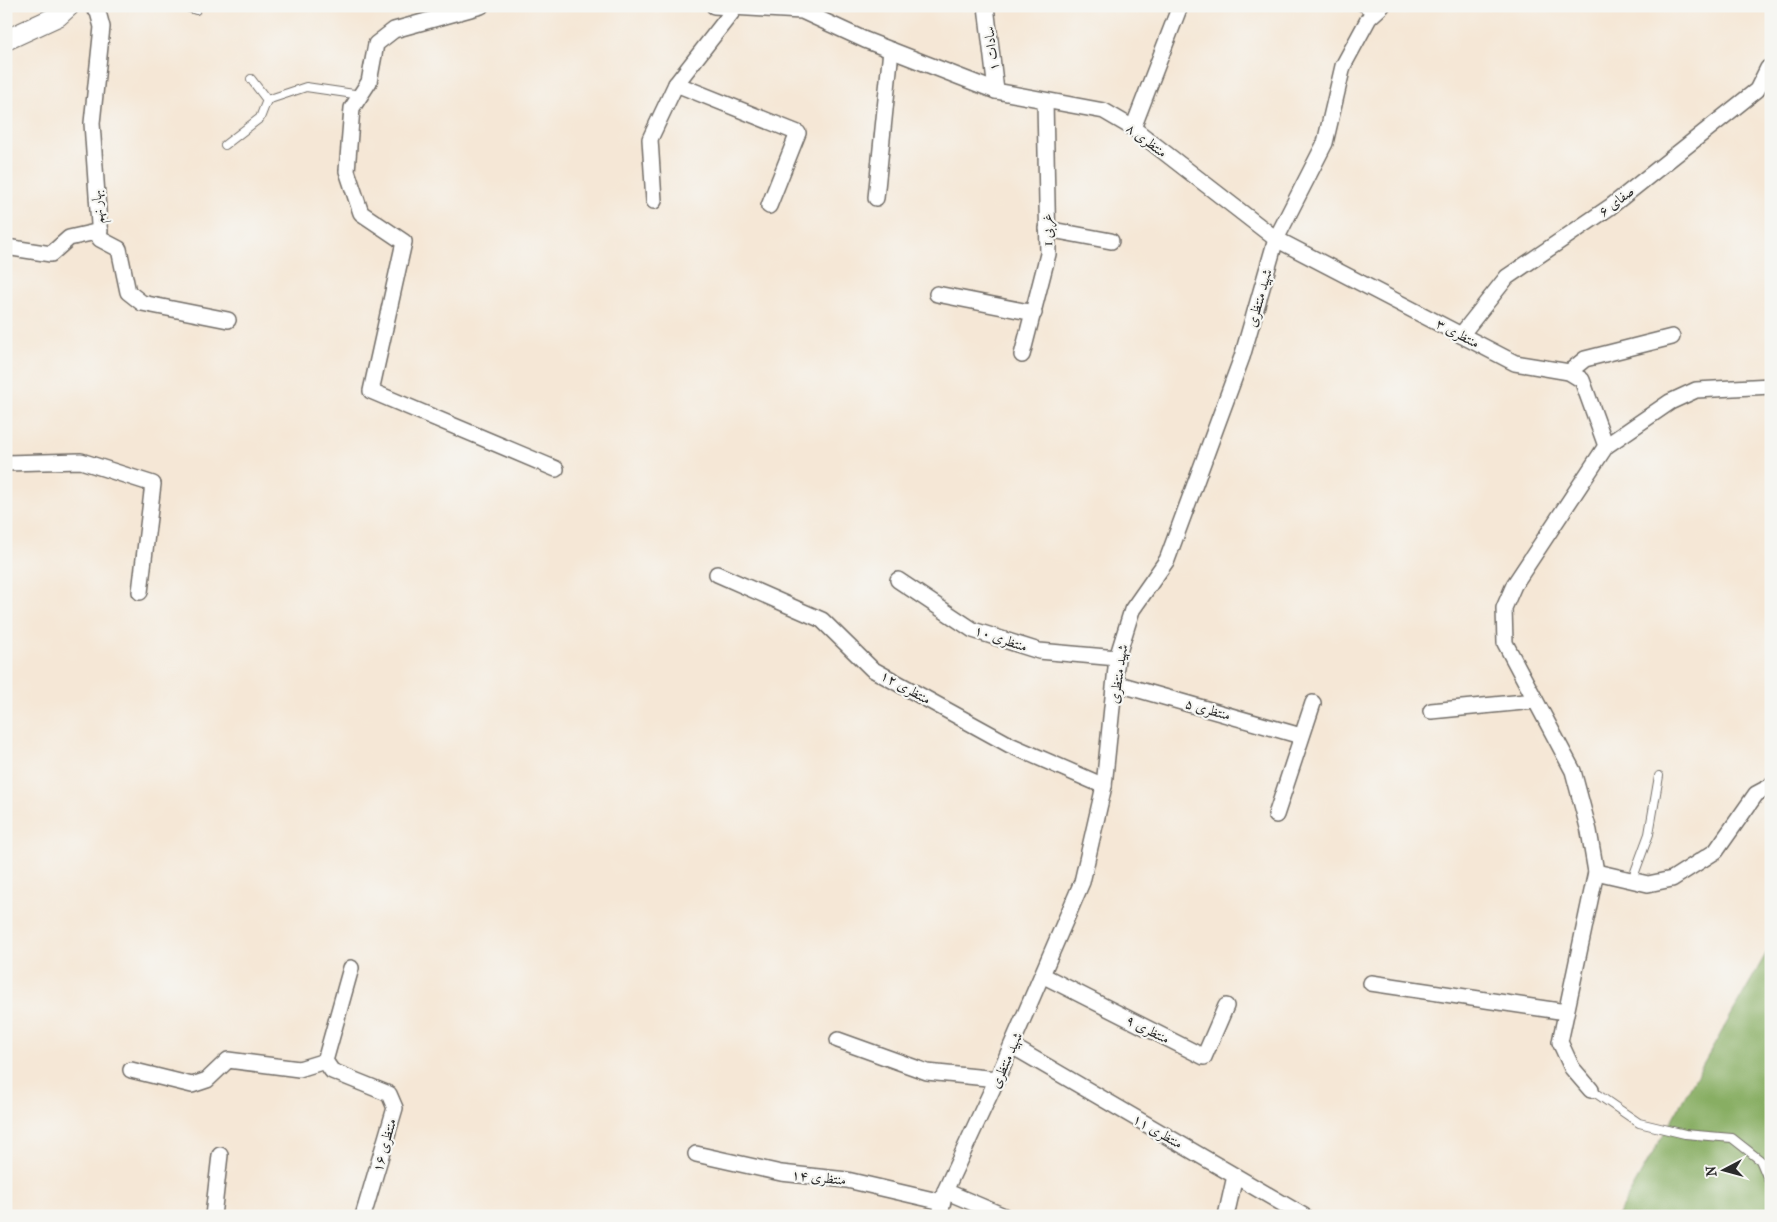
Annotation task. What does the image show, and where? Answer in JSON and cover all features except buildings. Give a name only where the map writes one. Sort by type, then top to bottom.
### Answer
[{"type":"street","points":[[6,40],[58,16],[69,6]]},
{"type":"street","name":"بهار نهم","points":[[92,6],[98,12],[102,27],[92,123],[100,239],[119,249],[128,292],[142,303],[228,320]]},
{"type":"street","points":[[481,6],[394,30],[376,44],[369,82],[352,108],[347,171],[361,213],[404,242],[371,391],[556,469]]},
{"type":"street","name":"منتظری ۸","points":[[714,6],[802,11],[891,50],[996,91],[1104,111],[1133,128],[1276,240]]},
{"type":"street","name":"سادات ۱","points":[[986,6],[996,91]]},
{"type":"street","points":[[1133,128],[1180,6]]},
{"type":"street","points":[[654,201],[650,139],[676,84],[736,7]]},
{"type":"street","name":"شهید منتظری","points":[[942,1203],[1082,882],[1104,786],[1117,658],[1132,610],[1167,560],[1171,551],[1242,357],[1276,240],[1325,143],[1343,66],[1378,10]]},
{"type":"street","points":[[876,198],[891,50]]},
{"type":"street","name":"صفای ۶","points":[[1461,334],[1507,277],[1618,201],[1757,90],[1768,68],[1771,67]]},
{"type":"street","points":[[676,84],[798,133],[769,206]]},
{"type":"street","name":"غربی 1","points":[[1022,356],[1048,254],[1046,100]]},
{"type":"street","points":[[1047,229],[1111,241]]},
{"type":"street","points":[[6,247],[51,254],[69,238],[100,231]]},
{"type":"street","name":"منتظری ۳","points":[[1276,240],[1461,334],[1515,364],[1569,372]]},
{"type":"street","points":[[937,294],[1034,313]]},
{"type":"street","points":[[1606,446],[1582,380],[1569,372],[1585,359],[1672,337]]},
{"type":"street","points":[[1591,1090],[1572,1068],[1560,1042],[1596,872],[1589,831],[1572,771],[1505,643],[1504,608],[1514,585],[1606,446],[1670,402],[1696,390],[1771,386]]},
{"type":"street","points":[[6,463],[81,461],[153,484],[140,592]]},
{"type":"street","name":"منتظری ۱۲","points":[[717,574],[822,620],[872,669],[1010,745],[1104,786]]},
{"type":"street","name":"منتظری ۱۰","points":[[898,580],[973,630],[1039,651],[1117,658]]},
{"type":"street","name":"منتظری ۵","points":[[1115,683],[1301,736]]},
{"type":"street","points":[[1432,711],[1536,701]]},
{"type":"street","points":[[1276,815],[1313,703]]},
{"type":"street","points":[[1596,872],[1648,884],[1672,879],[1716,851],[1756,794],[1771,786]]},
{"type":"street","points":[[131,1070],[192,1085],[207,1080],[228,1060],[299,1069],[325,1061],[350,968]]},
{"type":"street","name":"منتظری ۹","points":[[1042,975],[1204,1057],[1226,1006]]},
{"type":"street","points":[[1371,983],[1566,1012]]},
{"type":"street","points":[[838,1040],[927,1072],[997,1080]]},
{"type":"street","name":"منتظری ۱۱","points":[[1012,1046],[1298,1214]]},
{"type":"street","name":"منتظری ۱۶","points":[[325,1061],[332,1071],[389,1094],[395,1108],[363,1216]]},
{"type":"street","name":"منتظری ۱۴","points":[[696,1154],[781,1174],[847,1180],[1004,1216]]},
{"type":"street","points":[[213,1216],[220,1155]]},
{"type":"street","points":[[1226,1216],[1235,1176]]},
{"type":"lane","points":[[184,6],[196,10]]},
{"type":"lane","points":[[1360,6],[1378,10]]},
{"type":"lane","points":[[251,79],[267,100]]},
{"type":"lane","points":[[267,100],[306,87],[361,95]]},
{"type":"lane","points":[[225,145],[260,118],[267,100]]},
{"type":"lane","points":[[1632,880],[1649,834],[1659,776]]},
{"type":"lane","points":[[1591,1090],[1639,1123],[1684,1134],[1732,1138],[1760,1160],[1771,1186]]},
{"type":"green space","points":[[1771,945],[1771,1216],[1617,1216]]}]
